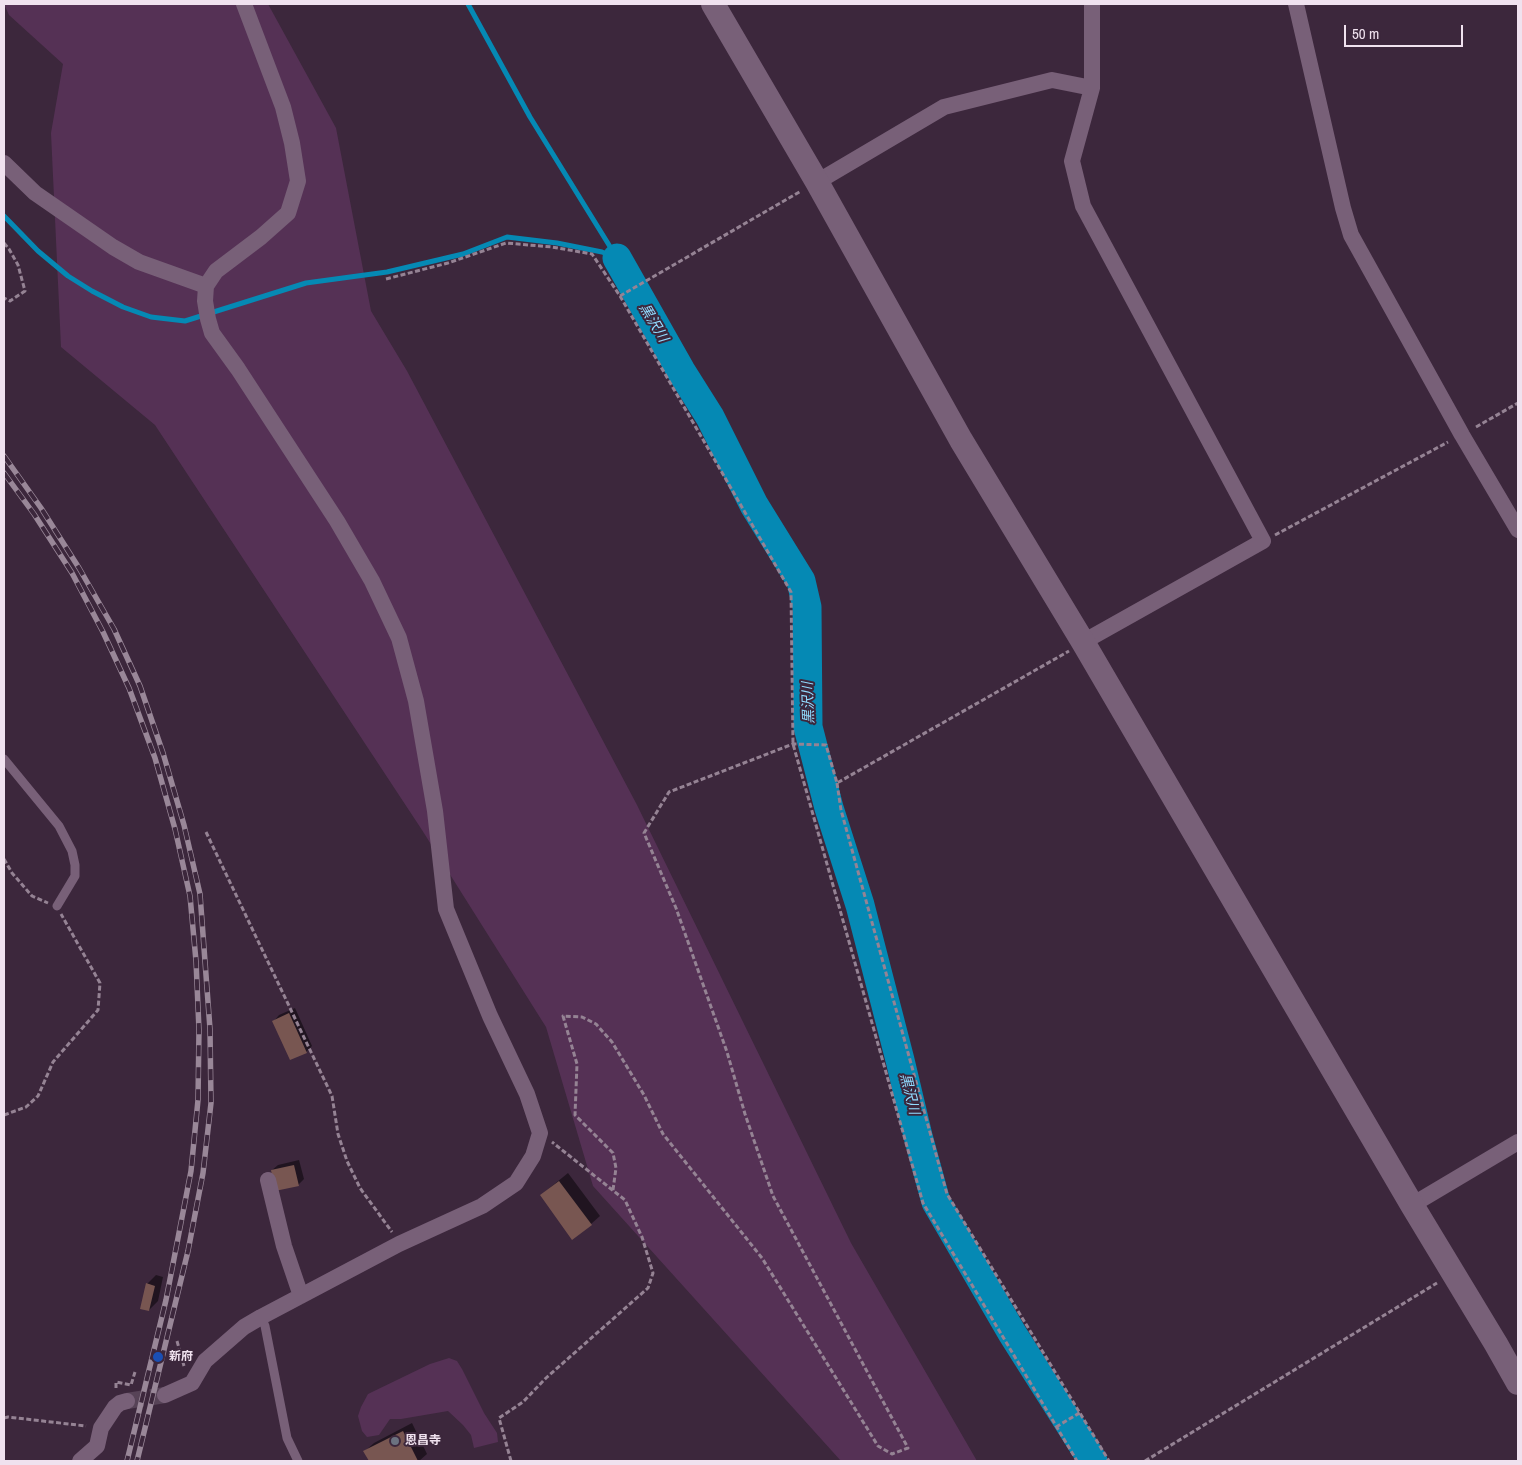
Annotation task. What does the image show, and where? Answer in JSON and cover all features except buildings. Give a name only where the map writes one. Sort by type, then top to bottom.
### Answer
[{"type":"street","points":[[166,1395],[192,1383],[205,1361],[244,1327],[399,1244],[482,1206],[516,1183],[533,1156],[540,1133],[527,1094],[490,1016],[446,909],[435,811],[416,701],[399,638],[372,581],[337,521],[238,369],[212,333],[205,301],[206,286],[216,271],[261,237],[288,212],[298,181],[284,107],[244,4]]},
{"type":"street","points":[[712,4],[817,182],[961,440],[1083,642],[1518,1383]]},
{"type":"street","points":[[1083,642],[1263,541],[1083,206],[1072,161],[1092,88],[1092,4]]},
{"type":"street","points":[[1296,4],[1343,208],[1352,235],[1462,435],[1518,530]]},
{"type":"street","points":[[817,182],[944,107],[1052,80],[1092,88]]},
{"type":"street","points":[[4,163],[35,193],[112,247],[140,262],[206,286]]},
{"type":"street","points":[[1412,1205],[1518,1142]]},
{"type":"street","points":[[268,1180],[284,1246],[301,1296]]},
{"type":"street","points":[[80,1461],[97,1446],[101,1428],[115,1407],[127,1401]]},
{"type":"lane","points":[[4,758],[59,826],[72,851],[75,876],[57,906]]},
{"type":"lane","points":[[261,1317],[265,1326],[287,1438],[298,1461]]},
{"type":"path","points":[[620,296],[817,182]]},
{"type":"path","points":[[4,243],[18,265],[25,291],[10,301],[4,298]]},
{"type":"path","points":[[386,279],[448,263],[506,243],[552,247],[592,254],[620,296],[790,592],[793,744],[923,1203],[1077,1461]]},
{"type":"path","points":[[1263,541],[1518,403]]},
{"type":"path","points":[[837,783],[1083,642]]},
{"type":"path","points":[[613,1190],[616,1168],[613,1153],[575,1114],[577,1064],[563,1016],[582,1018],[596,1024],[612,1042],[644,1095],[663,1134],[762,1258],[878,1446],[892,1454],[908,1448],[774,1196],[680,917],[644,832],[669,792],[793,744],[826,745],[837,783],[841,810],[947,1194],[1109,1461]]},
{"type":"path","points":[[206,832],[332,1096],[338,1134],[347,1161],[360,1188],[390,1228],[399,1244]]},
{"type":"path","points":[[4,859],[12,873],[32,896],[57,906],[100,983],[98,1010],[53,1062],[38,1096],[26,1106],[4,1115]]},
{"type":"path","points":[[511,1461],[499,1418],[523,1402],[546,1378],[648,1288],[653,1273],[642,1237],[625,1200],[540,1133]]},
{"type":"path","points":[[1145,1461],[1453,1273]]},
{"type":"path","points":[[177,1341],[184,1368]]},
{"type":"path","points":[[1056,1427],[1080,1412]]},
{"type":"path","points":[[4,1418],[8,1416],[101,1428]]},
{"type":"shaded area","points":[[4,4],[268,4],[336,128],[371,311],[407,371],[637,805],[851,1243],[977,1461],[841,1461],[593,1186],[546,1027],[422,830],[155,425],[61,347],[51,133],[63,64],[9,15]]},
{"type":"shaded area","points":[[449,1358],[457,1361],[462,1369],[484,1413],[497,1433],[498,1442],[474,1448],[471,1435],[448,1411],[401,1419],[390,1419],[379,1435],[367,1437],[362,1431],[358,1416],[368,1394],[430,1364]]},
{"type":"waterway","name":"黒沢川","points":[[468,4],[530,117],[617,258]]},
{"type":"waterway","points":[[4,216],[38,251],[68,276],[92,291],[123,307],[151,317],[185,321],[306,283],[387,272],[463,254],[507,237],[557,243],[602,252],[617,258]]},
{"type":"waterway","name":"黒沢川","points":[[617,258],[681,371],[710,417],[754,505],[801,581],[807,607],[808,727],[829,808],[860,905],[936,1202],[1012,1333],[1093,1461]]},
{"type":"tunnel","points":[[127,1401],[165,1395]]},
{"type":"railway","points":[[4,456],[41,508],[79,568],[114,629],[140,686],[163,753],[184,825],[200,894],[210,1029],[211,1103],[203,1173],[188,1251],[137,1461]]},
{"type":"railway","points":[[4,473],[34,514],[72,573],[103,632],[129,688],[155,758],[175,829],[190,896],[196,961],[199,1030],[198,1100],[191,1171],[166,1300],[127,1461]]},
{"type":"place","name":"新府","points":[[158,1357]]},
{"type":"place","name":"恩昌寺","points":[[395,1441]]}]
